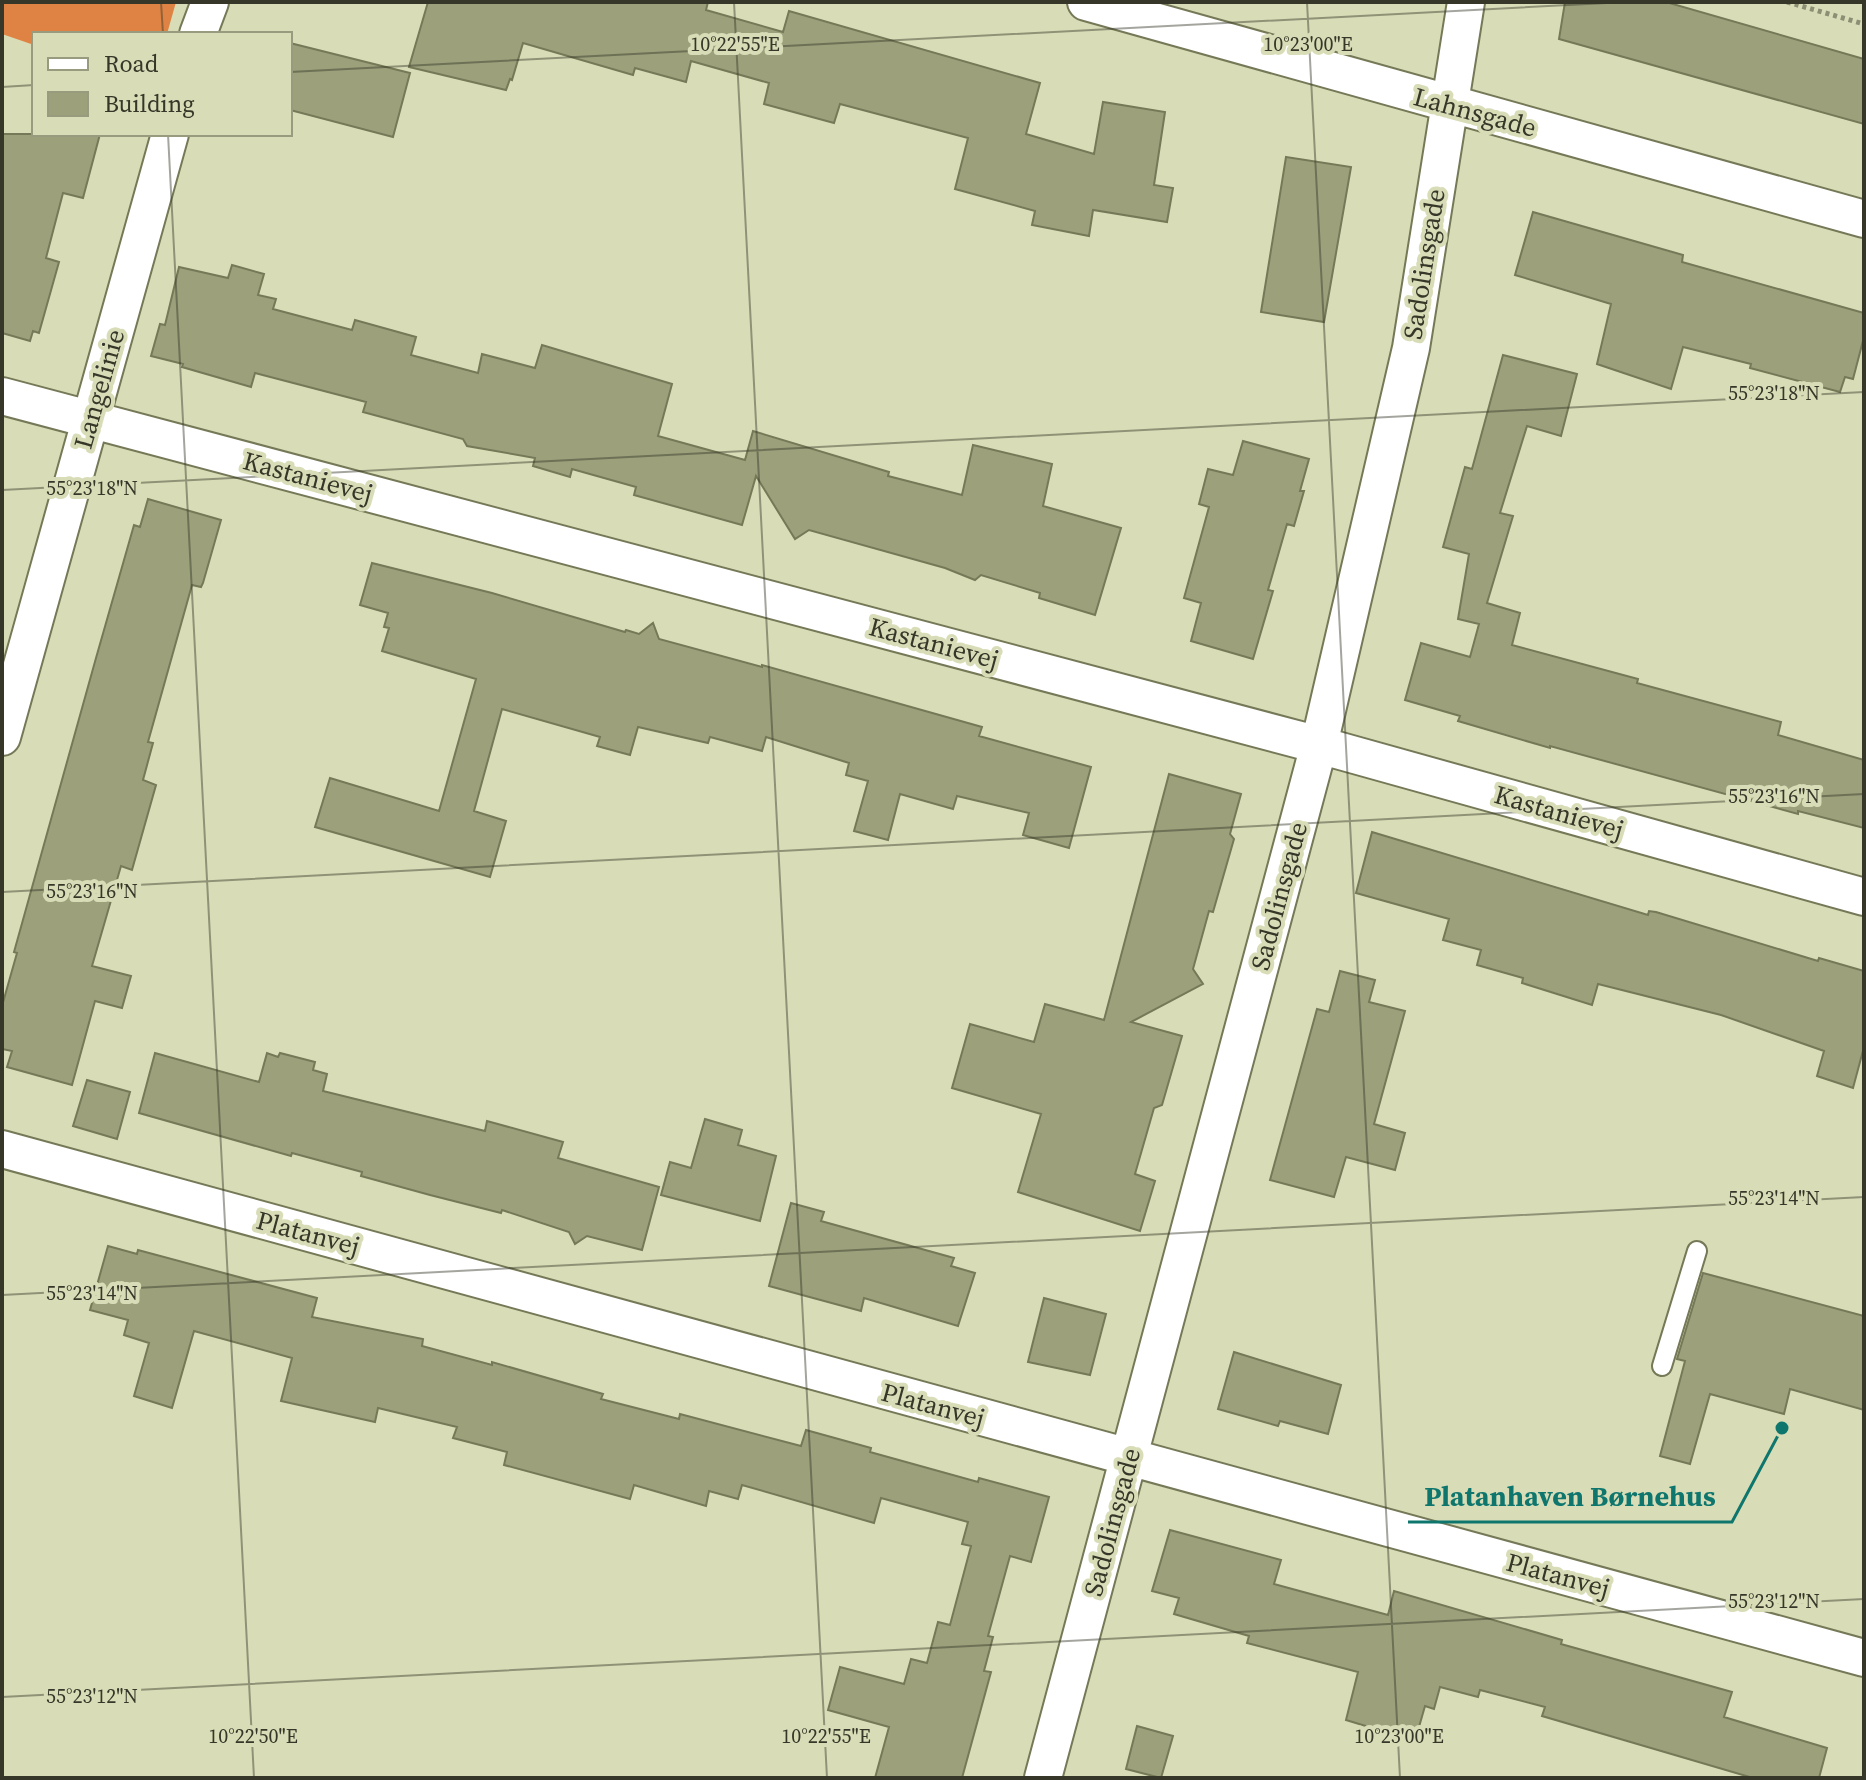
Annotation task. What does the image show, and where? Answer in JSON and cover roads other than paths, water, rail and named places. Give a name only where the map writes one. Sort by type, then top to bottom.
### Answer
[{"type":"street","points":[[199,32],[210,2]]},
{"type":"street","name":"Lahnsgade","points":[[1086,2],[1864,219]]},
{"type":"street","name":"Sadolinsgade","points":[[1043,1778],[1319,745],[1411,348],[1466,2]]},
{"type":"street","name":"Langelinie","points":[[2,737],[169,136]]},
{"type":"street","name":"Kastanievej","points":[[2,396],[1319,745],[1864,897]]},
{"type":"street","name":"Platanvej","points":[[2,1149],[1864,1658]]},
{"type":"lane","points":[[1662,1366],[1697,1251]]},
{"type":"place","name":"Platanhaven Børnehus","points":[[1782,1428]]}]
